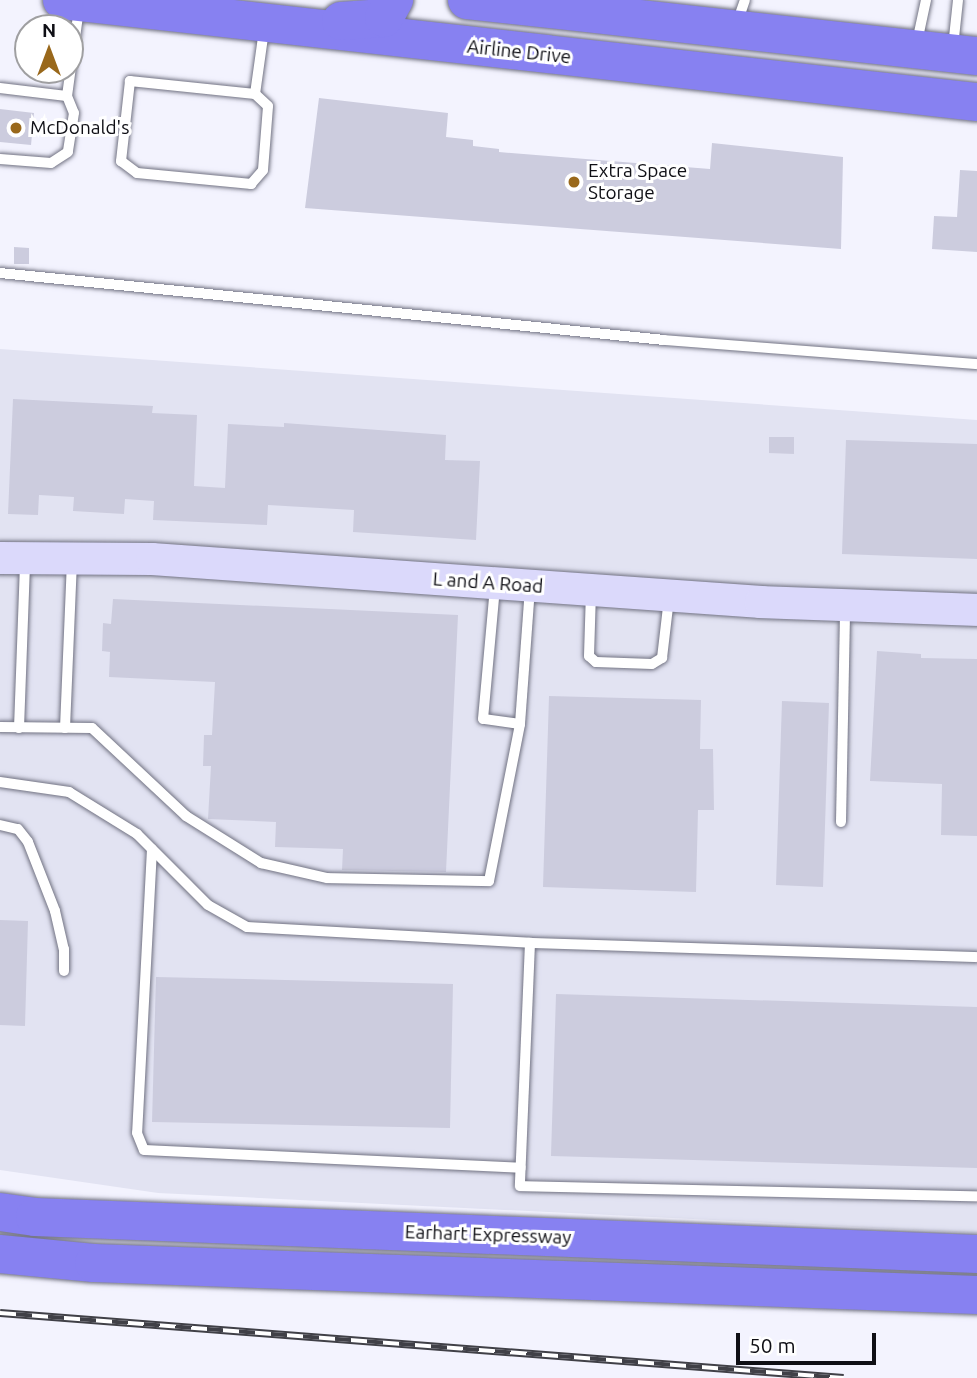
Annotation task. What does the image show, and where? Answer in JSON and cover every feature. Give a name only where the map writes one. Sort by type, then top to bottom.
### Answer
[{"type":"highway","points":[[260,23],[369,21],[384,18],[394,0]]},
{"type":"highway","name":"Airline Drive","points":[[71,1],[977,103]]},
{"type":"highway","points":[[477,1],[740,15],[948,53]]},
{"type":"highway","name":"Earhart Expressway","points":[[0,1212],[62,1219],[977,1254]]},
{"type":"highway","points":[[0,1254],[94,1263],[977,1295]]},
{"type":"street","name":"L and A Road","points":[[12,558],[152,559],[669,595],[977,610]]},
{"type":"lane","points":[[926,0],[948,53]]},
{"type":"lane","points":[[948,53],[958,0]]},
{"type":"lane","points":[[0,159],[51,163],[68,152],[74,113],[67,96],[71,1]]},
{"type":"lane","points":[[255,94],[260,23]]},
{"type":"lane","points":[[130,81],[255,94],[268,106],[263,170],[251,184],[136,173],[121,161],[130,81]]},
{"type":"lane","points":[[0,88],[67,96]]},
{"type":"lane","points":[[0,273],[664,340],[977,364]]},
{"type":"lane","points":[[12,558],[19,728]]},
{"type":"lane","points":[[65,728],[72,559]]},
{"type":"lane","points":[[495,584],[483,719],[520,724]]},
{"type":"lane","points":[[0,727],[92,728],[186,816],[261,863],[327,878],[442,883],[489,881],[520,724],[530,586]]},
{"type":"lane","points":[[591,590],[589,656],[596,662],[652,664],[662,658],[669,595]]},
{"type":"lane","points":[[841,822],[845,605]]},
{"type":"lane","points":[[0,782],[69,792],[137,834],[208,905],[247,927],[530,943],[977,957]]},
{"type":"lane","points":[[0,825],[18,829],[28,842],[55,911],[64,949],[64,971]]},
{"type":"lane","points":[[152,849],[137,1133],[144,1150],[521,1168]]},
{"type":"lane","points":[[530,943],[520,1186],[977,1196]]},
{"type":"shaded area","points":[[0,349],[977,420],[977,1233],[158,1193],[0,1170]]},
{"type":"building","name":"Extra Space Storage","points":[[319,98],[448,113],[446,137],[473,140],[473,146],[499,149],[499,152],[710,169],[712,143],[843,157],[841,249],[305,208]]},
{"type":"building","name":"McDonald's","points":[[0,109],[34,113],[31,145],[0,142]]},
{"type":"building","points":[[960,170],[977,171],[977,252],[932,249],[934,216],[957,217]]},
{"type":"building","points":[[14,247],[29,248],[29,264],[14,264]]},
{"type":"building","points":[[13,399],[153,406],[152,413],[197,415],[194,486],[225,488],[228,424],[284,427],[284,423],[446,435],[445,460],[480,461],[476,540],[353,532],[354,510],[268,505],[267,525],[153,520],[154,501],[125,499],[124,514],[73,511],[74,497],[39,495],[38,515],[8,514]]},
{"type":"building","points":[[769,437],[794,437],[794,454],[769,453]]},
{"type":"building","points":[[846,440],[977,444],[977,559],[842,554]]},
{"type":"building","points":[[113,599],[458,615],[446,872],[342,870],[343,849],[275,847],[276,822],[208,819],[211,766],[203,766],[204,735],[212,735],[215,682],[109,677],[110,652],[102,651],[103,623],[111,624]]},
{"type":"building","points":[[877,651],[921,654],[921,658],[977,659],[977,836],[941,835],[942,784],[870,781]]},
{"type":"building","points":[[549,696],[701,700],[700,749],[713,749],[714,810],[698,810],[696,892],[543,887]]},
{"type":"building","points":[[782,701],[829,703],[823,887],[776,885]]},
{"type":"building","points":[[0,920],[28,921],[25,1026],[0,1025]]},
{"type":"building","points":[[156,977],[453,984],[450,1128],[152,1122]]},
{"type":"building","points":[[556,994],[977,1007],[977,1168],[551,1156]]},
{"type":"railway","points":[[0,1313],[844,1378]]},
{"type":"place","name":"McDonald's","points":[[16,128]]},
{"type":"place","name":"Extra Space Storage","points":[[574,182]]}]
